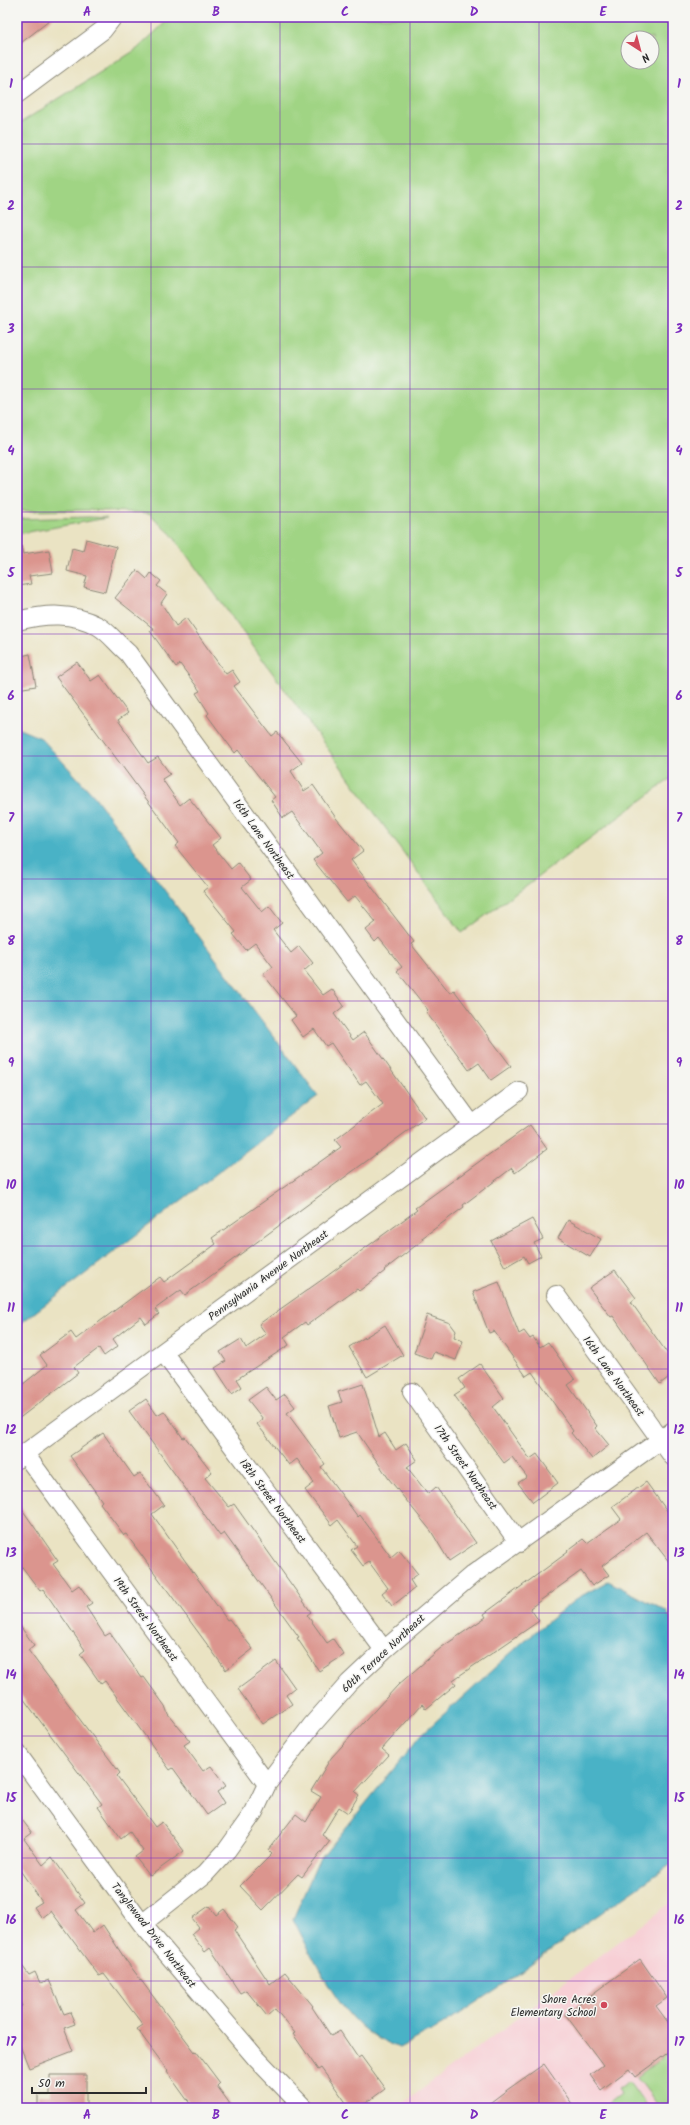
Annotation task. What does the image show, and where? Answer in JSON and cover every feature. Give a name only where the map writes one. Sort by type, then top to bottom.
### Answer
[{"type":"street","points":[[17,94],[103,30],[113,17]]},
{"type":"street","name":"16th Lane Northeast","points":[[17,621],[37,616],[71,616],[99,627],[128,653],[472,1125]]},
{"type":"street","name":"Pennsylvania Avenue Northeast","points":[[21,1456],[519,1091]]},
{"type":"street","name":"16th Lane Northeast","points":[[556,1295],[667,1435],[673,1457]]},
{"type":"street","name":"18th Street Northeast","points":[[163,1352],[384,1650]]},
{"type":"street","name":"17th Street Northeast","points":[[412,1392],[519,1543]]},
{"type":"street","name":"60th Terrace Northeast","points":[[142,1924],[205,1874],[227,1850],[254,1812],[267,1784],[312,1726],[349,1683],[384,1650],[472,1575],[519,1543],[667,1435]]},
{"type":"street","name":"19th Street Northeast","points":[[21,1456],[267,1784]]},
{"type":"street","name":"Tanglewood Drive Northeast","points":[[17,1753],[142,1924],[245,2046],[304,2108]]},
{"type":"shaded area","name":"Shore Acres Elementary School","points":[[673,1901],[673,2108],[397,2108]]},
{"type":"green space","points":[[171,17],[673,17],[673,777],[462,933],[172,535],[149,513],[88,510],[17,511],[17,125],[137,49]]},
{"type":"green space","points":[[107,518],[17,534],[17,519]]},
{"type":"green space","points":[[673,2049],[673,2108],[660,2108],[637,2077]]},
{"type":"green space","points":[[629,2081],[648,2108],[611,2108],[608,2104],[621,2094],[618,2089]]},
{"type":"water","points":[[17,728],[41,738],[95,797],[318,1096],[17,1326]]},
{"type":"water","points":[[608,1581],[666,1611],[673,1622],[673,1863],[585,1924],[513,1978],[442,2025],[399,2048],[372,2035],[348,2013],[326,1982],[293,1919],[318,1862],[422,1734],[525,1640],[576,1599]]},
{"type":"building","points":[[17,17],[54,17],[17,46]]},
{"type":"building","points":[[86,539],[116,547],[105,592],[84,587],[87,576],[67,571],[72,548],[83,551]]},
{"type":"building","points":[[17,546],[21,546],[23,554],[49,550],[53,573],[29,576],[31,584],[17,586]]},
{"type":"building","points":[[137,570],[147,579],[151,573],[161,581],[157,586],[167,594],[161,603],[176,626],[186,618],[226,674],[232,670],[240,682],[234,686],[272,736],[277,732],[302,763],[291,771],[304,791],[313,785],[336,818],[363,851],[351,860],[414,942],[411,944],[450,993],[454,990],[511,1066],[491,1080],[479,1063],[469,1070],[426,1012],[428,1010],[397,971],[402,967],[379,938],[375,942],[366,930],[376,922],[355,896],[347,902],[313,860],[322,853],[292,812],[283,818],[271,800],[275,797],[238,750],[235,753],[207,715],[209,713],[196,693],[200,691],[180,664],[176,667],[150,631],[154,629],[115,598]]},
{"type":"building","points":[[30,654],[36,686],[17,689],[17,657]]},
{"type":"building","points":[[77,662],[91,681],[100,675],[128,713],[118,720],[148,763],[158,757],[170,774],[162,779],[180,805],[189,798],[221,838],[212,845],[231,869],[238,863],[251,880],[242,887],[262,912],[269,906],[282,923],[273,930],[291,953],[299,946],[313,963],[304,971],[323,995],[332,989],[344,1006],[334,1014],[353,1040],[364,1032],[425,1118],[185,1295],[181,1290],[155,1309],[159,1314],[146,1324],[141,1317],[113,1339],[118,1346],[104,1356],[99,1348],[74,1367],[78,1373],[17,1420],[17,1389],[47,1365],[40,1355],[71,1332],[76,1339],[160,1277],[164,1282],[216,1244],[212,1238],[341,1147],[335,1140],[383,1104],[366,1081],[360,1085],[331,1043],[326,1046],[314,1029],[303,1037],[291,1020],[296,1016],[263,974],[273,967],[255,943],[246,950],[233,934],[236,932],[203,891],[208,887],[175,846],[179,843],[56,677]]},
{"type":"building","points":[[530,1125],[547,1149],[515,1173],[512,1168],[463,1205],[464,1207],[422,1238],[423,1240],[359,1291],[357,1289],[307,1325],[305,1322],[284,1337],[289,1345],[237,1379],[242,1387],[232,1394],[215,1368],[226,1361],[220,1352],[241,1339],[246,1348],[266,1334],[259,1324],[417,1210],[415,1208]]},
{"type":"building","points":[[532,1219],[543,1239],[534,1243],[541,1256],[528,1263],[524,1256],[505,1267],[491,1241]]},
{"type":"building","points":[[568,1220],[601,1239],[590,1257],[558,1238]]},
{"type":"building","points":[[615,1270],[636,1298],[631,1302],[667,1353],[673,1349],[673,1374],[660,1384],[613,1316],[611,1317],[589,1288]]},
{"type":"building","points":[[499,1282],[519,1334],[524,1331],[530,1339],[533,1337],[540,1347],[548,1342],[575,1380],[568,1385],[597,1426],[595,1428],[609,1445],[592,1459],[571,1433],[573,1431],[532,1372],[526,1376],[494,1331],[489,1333],[473,1292]]},
{"type":"building","points":[[427,1315],[450,1323],[456,1331],[454,1337],[463,1341],[456,1360],[434,1352],[431,1359],[414,1353]]},
{"type":"building","points":[[385,1325],[403,1355],[367,1377],[349,1347]]},
{"type":"building","points":[[480,1364],[504,1398],[493,1407],[530,1459],[537,1454],[558,1483],[533,1502],[518,1483],[527,1477],[512,1457],[504,1463],[454,1395],[465,1388],[459,1379]]},
{"type":"building","points":[[363,1384],[379,1437],[385,1433],[396,1450],[406,1443],[417,1460],[407,1467],[428,1494],[436,1487],[476,1543],[449,1561],[431,1531],[389,1479],[357,1432],[339,1438],[329,1406],[342,1402],[338,1392]]},
{"type":"building","points":[[266,1387],[276,1400],[285,1394],[295,1407],[287,1413],[325,1464],[321,1467],[358,1517],[360,1515],[391,1557],[399,1550],[418,1574],[410,1580],[415,1588],[392,1606],[382,1593],[388,1588],[369,1562],[363,1566],[351,1550],[357,1546],[338,1520],[332,1525],[305,1490],[314,1483],[297,1459],[289,1465],[257,1424],[263,1419],[248,1400]]},
{"type":"building","points":[[146,1399],[157,1415],[164,1411],[183,1438],[185,1437],[212,1472],[205,1478],[229,1507],[234,1504],[311,1612],[307,1615],[327,1643],[333,1639],[344,1655],[319,1671],[297,1638],[299,1637],[224,1533],[220,1536],[129,1411]]},
{"type":"building","points":[[103,1433],[134,1477],[140,1473],[164,1505],[152,1514],[227,1620],[229,1619],[253,1649],[226,1670],[126,1534],[124,1535],[100,1503],[102,1501],[70,1456]]},
{"type":"building","points":[[646,1482],[673,1519],[673,1567],[646,1532],[602,1566],[609,1575],[592,1586],[581,1571],[530,1608],[539,1621],[453,1680],[456,1684],[426,1709],[422,1704],[382,1749],[389,1755],[355,1792],[359,1795],[348,1813],[339,1807],[322,1835],[330,1841],[302,1877],[298,1874],[263,1910],[240,1886],[272,1854],[268,1850],[296,1814],[306,1822],[321,1797],[311,1791],[331,1758],[398,1685],[442,1647],[486,1617],[484,1614],[568,1552],[567,1551],[583,1539],[587,1543],[621,1519],[612,1507]]},
{"type":"building","points":[[17,1502],[58,1561],[53,1564],[72,1590],[79,1585],[92,1603],[86,1607],[105,1636],[110,1633],[142,1678],[144,1677],[165,1706],[168,1714],[190,1741],[184,1745],[203,1771],[211,1766],[226,1786],[217,1792],[224,1803],[207,1815],[173,1768],[170,1770],[105,1681],[101,1684],[80,1654],[85,1650],[43,1589],[40,1591],[17,1560]]},
{"type":"building","points":[[17,1622],[34,1645],[28,1650],[120,1773],[117,1776],[155,1827],[162,1822],[184,1851],[150,1876],[135,1857],[143,1851],[130,1832],[121,1839],[98,1807],[102,1804],[17,1690]]},
{"type":"building","points":[[276,1661],[295,1688],[286,1695],[292,1704],[263,1724],[238,1689]]},
{"type":"building","points":[[17,1813],[32,1833],[24,1839],[43,1865],[52,1857],[85,1903],[76,1910],[93,1933],[103,1925],[125,1959],[220,2083],[217,2086],[233,2108],[193,2108],[137,2029],[143,2025],[104,1974],[99,1976],[51,1911],[42,1918],[34,1907],[42,1902],[17,1866]]},
{"type":"building","points":[[209,1906],[216,1915],[224,1909],[238,1927],[234,1930],[270,1984],[285,1972],[313,2006],[312,2007],[331,2036],[340,2031],[358,2058],[361,2056],[385,2089],[359,2108],[350,2108],[321,2068],[318,2070],[293,2034],[295,2033],[275,2009],[267,2016],[246,1990],[240,1993],[210,1948],[205,1952],[191,1934],[199,1927],[192,1918]]},
{"type":"building","points":[[17,1959],[29,1975],[35,1972],[40,1983],[49,1980],[64,2014],[70,2012],[75,2024],[64,2028],[73,2051],[29,2068],[17,2038],[17,2008],[22,2006],[17,1996]]},
{"type":"building","points":[[640,1959],[667,1998],[656,2006],[673,2029],[673,2049],[635,2077],[629,2069],[601,2090],[590,2075],[603,2065],[565,2014]]},
{"type":"building","points":[[544,2064],[575,2108],[483,2108],[507,2090]]},
{"type":"building","points":[[50,2075],[86,2075],[86,2108],[38,2108],[38,2095],[50,2095]]},
{"type":"place","name":"Shore Acres Elementary School","points":[[604,2005]]}]
